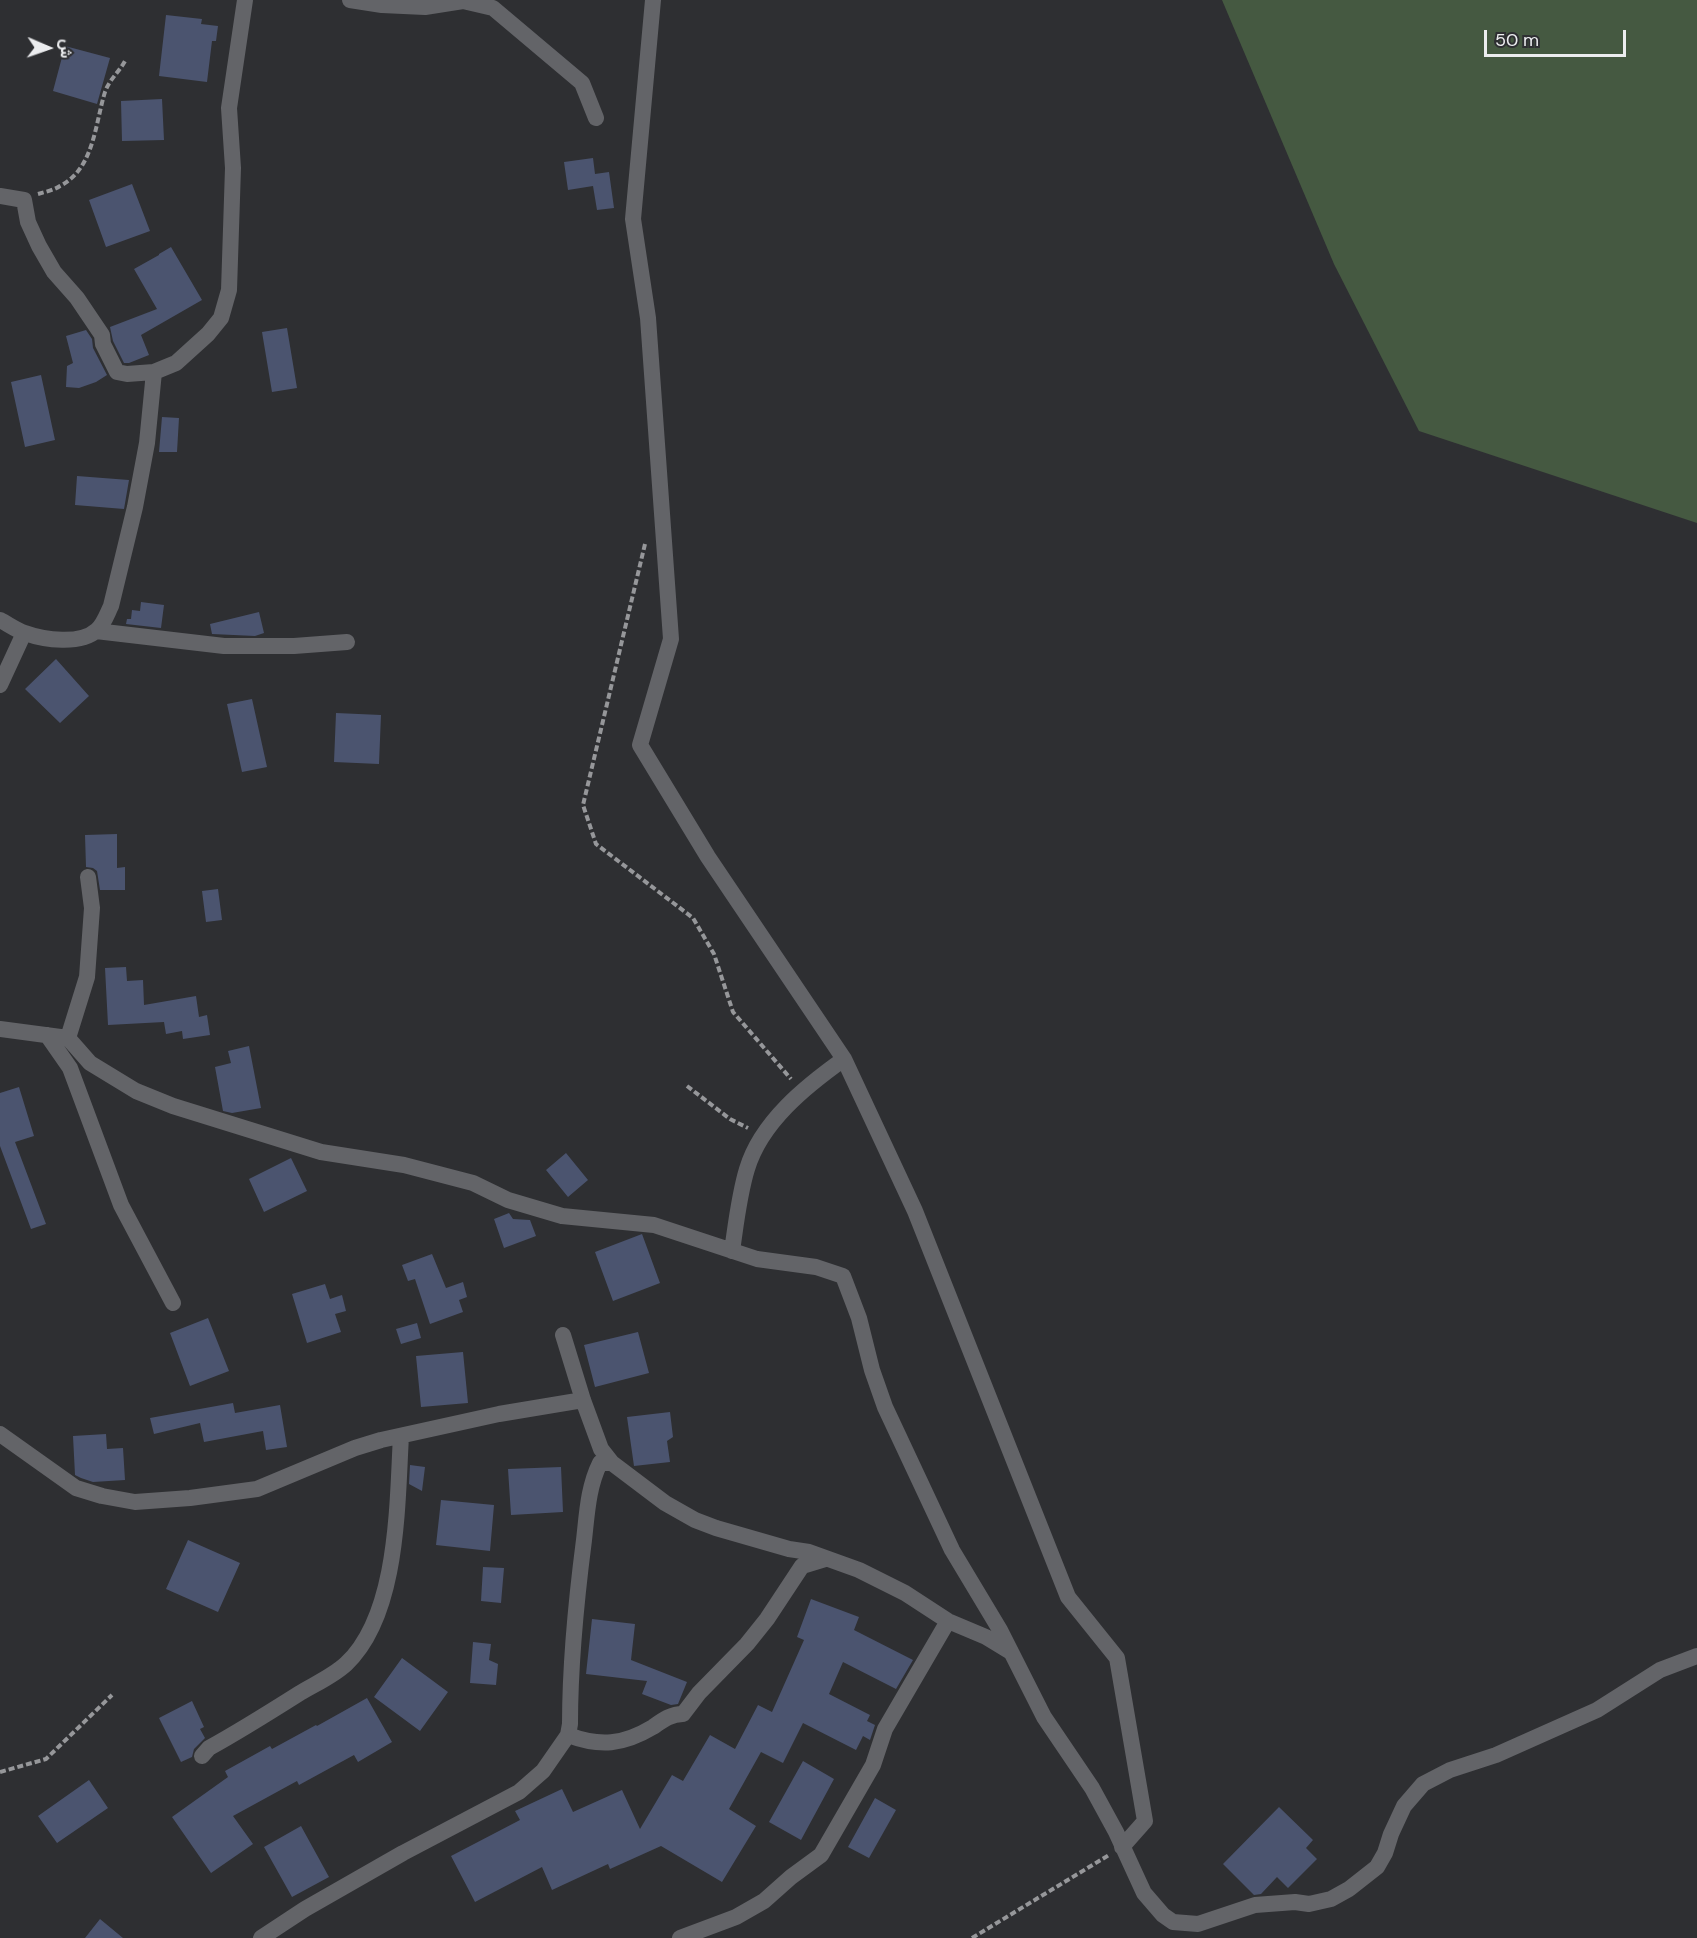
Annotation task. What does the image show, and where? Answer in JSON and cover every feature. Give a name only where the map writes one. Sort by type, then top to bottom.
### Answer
[{"type":"street","points":[[0,196],[24,200],[28,222],[39,246],[54,272],[77,298],[102,335],[103,344],[117,372],[127,375],[154,372],[176,363],[208,334],[220,318],[229,290],[233,168],[229,108],[244,0]]},
{"type":"street","points":[[350,0],[382,5],[425,7],[463,1],[493,8],[582,83],[596,118]]},
{"type":"street","points":[[653,0],[633,219],[648,318],[671,639],[640,745],[708,857],[844,1059],[915,1211],[1068,1597],[1117,1658],[1145,1821],[1122,1847]]},
{"type":"street","points":[[0,620],[24,633],[54,639],[85,637],[96,631],[104,621],[120,577],[147,443],[154,372]]},
{"type":"street","points":[[96,631],[224,646],[294,646],[347,642]]},
{"type":"street","points":[[0,685],[24,633]]},
{"type":"street","points":[[68,1038],[87,977],[92,908],[88,877]]},
{"type":"street","points":[[0,1029],[68,1038],[90,1064],[136,1091],[173,1106],[321,1152],[404,1165],[473,1183],[508,1200],[562,1216],[654,1224],[757,1259],[816,1267],[843,1276],[859,1318],[872,1370],[895,1430],[952,1550],[1000,1630],[1044,1718],[1092,1788],[1144,1893],[1163,1915],[1173,1922],[1198,1924],[1255,1905],[1320,1903],[1349,1889],[1377,1867],[1404,1806],[1423,1784],[1450,1770],[1496,1755],[1597,1710],[1660,1670],[1696,1657]]},
{"type":"street","points":[[47,1035],[70,1068],[121,1205],[172,1303]]},
{"type":"street","points":[[732,1251],[747,1168],[762,1136],[801,1091],[844,1059]]},
{"type":"street","points":[[562,1335],[601,1449],[612,1462],[664,1503],[702,1523],[843,1563],[879,1579],[948,1622],[986,1637],[1010,1651]]},
{"type":"street","points":[[0,1434],[76,1488],[135,1502],[190,1498],[257,1489],[355,1448],[499,1414],[583,1400]]},
{"type":"street","points":[[202,1756],[209,1748],[346,1664],[368,1634],[385,1593],[391,1560],[401,1436]]},
{"type":"street","points":[[261,1938],[305,1909],[403,1853],[519,1792],[543,1771],[568,1735],[573,1621],[587,1510],[595,1474],[600,1464],[612,1462]]},
{"type":"street","points":[[568,1735],[586,1742],[611,1743],[635,1736],[675,1714],[683,1714],[699,1693],[747,1644],[767,1619],[802,1566],[825,1559]]},
{"type":"street","points":[[680,1938],[701,1932],[764,1901],[821,1855],[873,1766],[885,1729],[948,1622]]},
{"type":"path","points":[[24,200],[60,186],[77,174],[90,148],[105,92],[125,61]]},
{"type":"path","points":[[647,536],[583,805],[596,844],[693,918],[714,954],[733,1012],[801,1091]]},
{"type":"path","points":[[687,1086],[730,1119],[762,1136]]},
{"type":"path","points":[[0,1772],[46,1759],[112,1695]]},
{"type":"path","points":[[972,1938],[1122,1847]]},
{"type":"green space","points":[[1222,0],[1697,0],[1697,523],[1419,431],[1334,264]]},
{"type":"building","points":[[166,15],[202,19],[201,24],[218,26],[216,41],[212,41],[207,82],[159,76]]},
{"type":"building","points":[[65,46],[110,58],[97,104],[53,91]]},
{"type":"building","points":[[162,99],[164,140],[122,141],[121,101]]},
{"type":"building","points":[[593,158],[595,174],[609,172],[614,208],[597,210],[593,186],[568,190],[564,162]]},
{"type":"building","points":[[132,184],[150,231],[106,247],[89,200]]},
{"type":"building","points":[[171,247],[202,300],[141,335],[149,355],[124,363],[113,341],[110,327],[157,309],[134,269]]},
{"type":"building","points":[[287,328],[297,388],[272,392],[262,332]]},
{"type":"building","points":[[86,330],[107,375],[79,388],[66,387],[67,366],[73,363],[66,336]]},
{"type":"building","points":[[41,375],[55,440],[25,447],[11,382]]},
{"type":"building","points":[[162,417],[179,418],[177,452],[159,452]]},
{"type":"building","points":[[77,476],[129,480],[124,509],[75,505]]},
{"type":"building","points":[[141,602],[164,605],[161,628],[126,624],[127,619],[131,619],[132,610],[140,611]]},
{"type":"building","points":[[259,612],[264,633],[255,636],[212,634],[210,624]]},
{"type":"building","points":[[56,659],[89,696],[60,723],[25,689]]},
{"type":"building","points":[[252,699],[267,767],[242,772],[227,704]]},
{"type":"building","points":[[336,713],[381,715],[379,764],[334,762]]},
{"type":"building","points":[[117,834],[117,868],[125,867],[125,890],[100,890],[97,871],[86,867],[85,835]]},
{"type":"building","points":[[218,889],[222,920],[206,922],[202,891]]},
{"type":"building","points":[[126,967],[127,981],[143,980],[144,1005],[196,996],[199,1017],[207,1015],[210,1035],[183,1039],[182,1031],[166,1034],[164,1022],[108,1025],[105,968]]},
{"type":"building","points":[[249,1046],[261,1108],[232,1113],[223,1111],[215,1067],[231,1063],[228,1051]]},
{"type":"building","points":[[19,1087],[34,1136],[15,1142],[46,1224],[31,1229],[0,1146],[0,1093]]},
{"type":"building","points":[[566,1153],[588,1180],[568,1197],[546,1170]]},
{"type":"building","points":[[291,1158],[307,1191],[264,1212],[249,1179]]},
{"type":"building","points":[[509,1213],[513,1219],[530,1220],[536,1236],[504,1248],[494,1219]]},
{"type":"building","points":[[642,1234],[660,1283],[613,1301],[595,1252]]},
{"type":"building","points":[[432,1254],[446,1288],[463,1282],[467,1297],[459,1300],[463,1312],[430,1324],[415,1279],[408,1281],[402,1265]]},
{"type":"building","points":[[325,1284],[330,1299],[342,1295],[346,1311],[335,1314],[341,1332],[307,1343],[292,1294]]},
{"type":"building","points":[[208,1318],[229,1371],[190,1386],[170,1333]]},
{"type":"building","points":[[417,1323],[421,1338],[401,1344],[396,1329]]},
{"type":"building","points":[[638,1332],[649,1373],[595,1387],[584,1345]]},
{"type":"building","points":[[463,1352],[468,1403],[421,1407],[416,1356]]},
{"type":"building","points":[[233,1403],[235,1413],[280,1405],[287,1447],[266,1450],[263,1431],[204,1442],[200,1423],[154,1434],[150,1418]]},
{"type":"building","points":[[670,1412],[673,1437],[667,1441],[670,1462],[634,1466],[627,1417]]},
{"type":"building","points":[[106,1434],[107,1449],[123,1448],[125,1480],[93,1482],[75,1475],[73,1436]]},
{"type":"building","points":[[410,1465],[425,1467],[422,1491],[409,1484]]},
{"type":"building","points":[[561,1467],[563,1512],[511,1515],[508,1469]]},
{"type":"building","points":[[441,1500],[494,1505],[490,1551],[436,1545]]},
{"type":"building","points":[[188,1540],[240,1563],[218,1612],[166,1589]]},
{"type":"building","points":[[483,1567],[504,1568],[501,1603],[481,1601]]},
{"type":"building","points":[[811,1599],[859,1617],[854,1630],[913,1660],[896,1689],[843,1662],[829,1694],[870,1715],[867,1721],[875,1725],[870,1740],[863,1736],[856,1750],[803,1723],[783,1763],[761,1752],[729,1809],[756,1826],[722,1882],[661,1846],[610,1869],[608,1864],[552,1890],[542,1867],[475,1902],[451,1856],[520,1820],[515,1811],[562,1789],[573,1812],[622,1790],[640,1829],[672,1775],[683,1781],[710,1735],[735,1749],[758,1705],[772,1712],[804,1640],[797,1637]]},
{"type":"building","points":[[592,1619],[635,1624],[631,1660],[687,1682],[678,1704],[671,1705],[642,1694],[647,1681],[586,1674]]},
{"type":"building","points":[[473,1642],[491,1644],[489,1660],[498,1664],[496,1685],[470,1683]]},
{"type":"building","points":[[402,1658],[448,1692],[420,1731],[374,1697]]},
{"type":"building","points":[[367,1698],[392,1742],[358,1762],[354,1755],[299,1785],[297,1781],[233,1816],[253,1844],[211,1873],[172,1817],[228,1777],[225,1771],[270,1746],[272,1749],[317,1726]]},
{"type":"building","points":[[192,1701],[204,1727],[200,1729],[205,1738],[194,1749],[192,1757],[181,1762],[159,1718]]},
{"type":"building","points":[[803,1761],[834,1779],[801,1840],[769,1822]]},
{"type":"building","points":[[89,1780],[108,1808],[57,1843],[38,1816]]},
{"type":"building","points":[[875,1798],[896,1810],[869,1858],[848,1847]]},
{"type":"building","points":[[1279,1807],[1313,1840],[1306,1848],[1317,1859],[1288,1888],[1277,1877],[1261,1894],[1254,1895],[1223,1864]]},
{"type":"building","points":[[301,1826],[329,1877],[292,1897],[264,1847]]},
{"type":"building","points":[[100,1919],[123,1938],[85,1938]]}]
